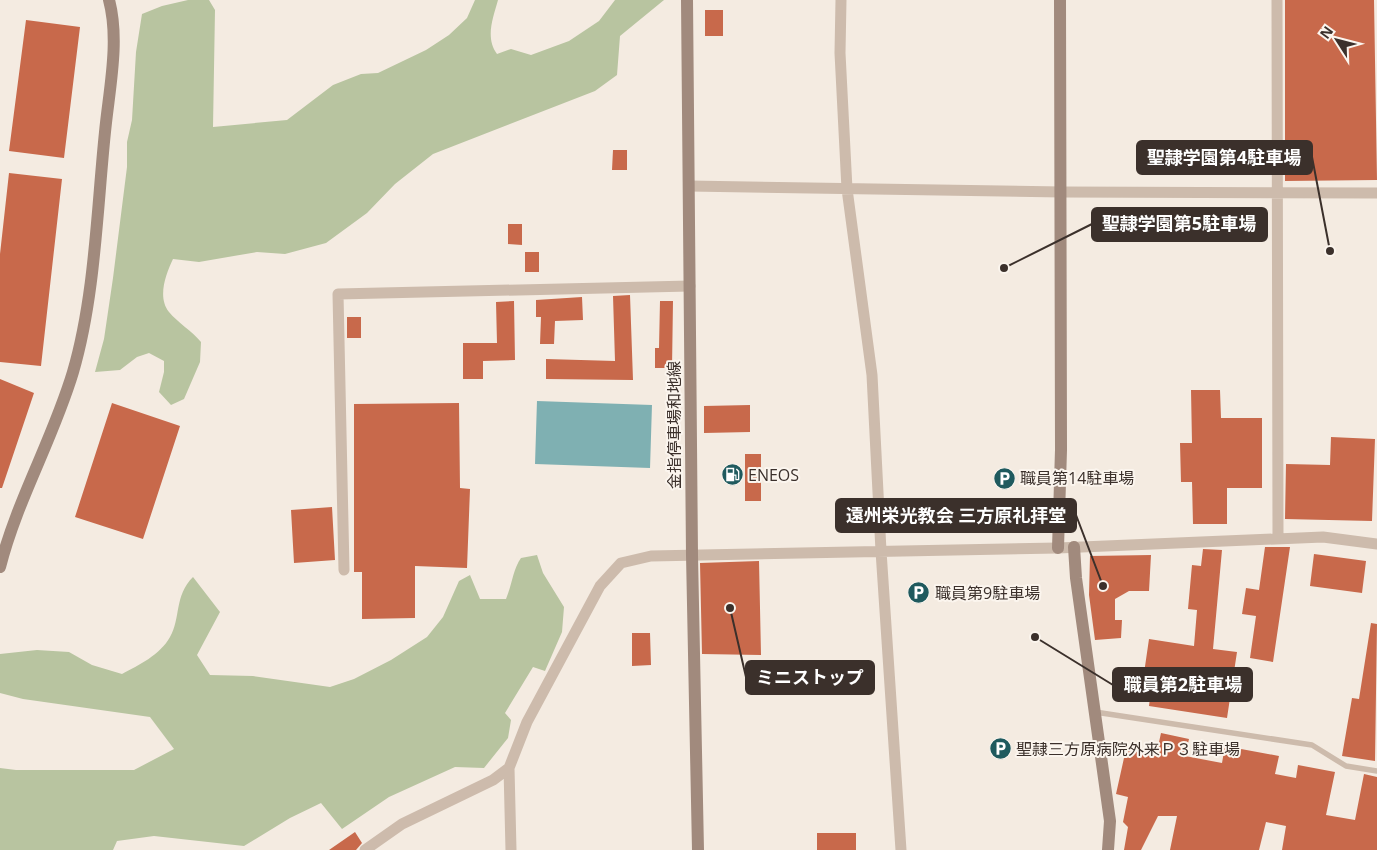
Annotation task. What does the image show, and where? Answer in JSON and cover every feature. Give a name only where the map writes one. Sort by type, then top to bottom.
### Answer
[{"type":"street","points":[[0,567],[32,475],[73,372],[82,335],[94,251],[112,54],[113,16],[109,0]]},
{"type":"street","name":"金指停車場和地線","points":[[687,0],[692,555],[698,850]]},
{"type":"street","points":[[841,0],[840,53],[847,189],[872,375],[881,551],[901,850]]},
{"type":"street","points":[[1058,548],[1062,440],[1060,0]]},
{"type":"street","points":[[1277,0],[1278,538]]},
{"type":"street","points":[[688,186],[1062,192],[1377,193]]},
{"type":"street","points":[[344,570],[338,294],[690,286]]},
{"type":"street","points":[[511,850],[509,768],[528,722],[600,586],[621,563],[651,556],[1058,548],[1278,538],[1323,537],[1377,544]]},
{"type":"street","points":[[1074,547],[1076,578],[1110,821],[1108,850]]},
{"type":"street","points":[[365,850],[402,824],[493,780],[509,768]]},
{"type":"lane","points":[[1095,712],[1312,744],[1346,766],[1377,772]]},
{"type":"green space","points":[[188,0],[209,0],[215,10],[213,127],[287,120],[333,85],[361,74],[378,73],[426,50],[449,35],[467,18],[475,0],[498,0],[491,28],[491,41],[497,54],[511,49],[531,55],[569,41],[599,21],[615,0],[664,0],[620,36],[617,75],[595,91],[433,154],[395,184],[367,213],[326,243],[285,254],[257,252],[199,262],[173,259],[164,286],[165,306],[172,316],[201,342],[200,362],[184,399],[171,405],[159,392],[164,372],[164,361],[149,353],[137,357],[120,370],[95,372],[104,339],[113,278],[127,167],[127,142],[132,120],[136,52],[142,14],[162,6]]},
{"type":"green space","points":[[537,555],[543,573],[564,607],[562,632],[545,671],[533,667],[505,713],[511,720],[508,738],[484,768],[455,767],[389,797],[342,829],[321,803],[290,818],[244,846],[154,836],[117,841],[113,850],[0,850],[0,768],[16,770],[134,770],[174,749],[150,717],[23,699],[0,693],[0,654],[37,650],[69,652],[92,665],[122,674],[149,659],[166,643],[176,622],[180,599],[187,584],[193,577],[220,612],[197,655],[210,675],[253,676],[330,687],[354,679],[391,660],[427,637],[443,617],[459,581],[470,575],[480,599],[506,599],[516,567],[521,558]]},
{"type":"water","points":[[537,401],[652,405],[650,468],[535,464]]},
{"type":"building","points":[[1285,0],[1374,0],[1377,180],[1285,181]]},
{"type":"building","points":[[705,10],[723,10],[723,36],[705,36]]},
{"type":"building","points":[[26,20],[80,27],[64,158],[9,151]]},
{"type":"building","points":[[613,150],[627,150],[627,170],[612,170]]},
{"type":"building","points":[[9,173],[62,179],[41,366],[0,362],[0,254]]},
{"type":"building","points":[[508,224],[522,224],[522,245],[508,244]]},
{"type":"building","points":[[525,252],[539,252],[539,272],[525,272]]},
{"type":"building","points":[[630,295],[633,380],[546,379],[546,359],[615,361],[613,296]]},
{"type":"building","points":[[582,297],[583,320],[555,321],[554,344],[540,344],[541,317],[536,317],[536,300]]},
{"type":"building","points":[[514,301],[515,360],[483,361],[483,379],[463,379],[463,343],[497,343],[496,302]]},
{"type":"building","points":[[660,301],[673,301],[672,368],[655,368],[655,348],[659,348]]},
{"type":"building","points":[[347,317],[361,317],[361,338],[347,338]]},
{"type":"building","points":[[0,379],[34,393],[2,488],[0,488]]},
{"type":"building","points":[[1191,390],[1220,390],[1221,418],[1262,418],[1262,488],[1227,488],[1227,524],[1193,524],[1192,482],[1181,482],[1180,443],[1192,443]]},
{"type":"building","points":[[112,403],[180,426],[143,539],[75,517]]},
{"type":"building","points":[[459,403],[460,488],[470,489],[467,568],[415,566],[415,618],[362,619],[362,572],[354,572],[354,404]]},
{"type":"building","points":[[750,405],[750,432],[704,433],[704,406]]},
{"type":"building","points":[[1331,437],[1375,439],[1372,521],[1285,519],[1286,464],[1330,465]]},
{"type":"building","points":[[745,454],[761,454],[761,501],[745,501]]},
{"type":"building","points":[[332,507],[335,560],[294,563],[291,510]]},
{"type":"building","points":[[1265,547],[1290,547],[1273,662],[1250,658],[1256,616],[1242,614],[1246,588],[1259,590]]},
{"type":"building","points":[[1203,549],[1222,550],[1213,649],[1237,652],[1227,718],[1149,706],[1151,689],[1142,687],[1149,639],[1194,646],[1197,610],[1188,609],[1192,565],[1201,566]]},
{"type":"building","points":[[1314,554],[1366,561],[1362,593],[1310,586]]},
{"type":"building","points":[[1151,555],[1149,591],[1129,591],[1115,599],[1115,620],[1122,620],[1121,638],[1095,640],[1089,595],[1090,556]]},
{"type":"building","points":[[759,561],[761,655],[702,654],[700,563]]},
{"type":"building","points":[[1371,623],[1377,624],[1375,761],[1342,756],[1352,698],[1359,699]]},
{"type":"building","points":[[632,633],[650,633],[651,665],[632,666]]},
{"type":"building","points":[[1161,733],[1189,739],[1185,756],[1222,763],[1225,746],[1279,756],[1275,774],[1296,778],[1298,765],[1335,772],[1326,815],[1355,820],[1364,774],[1377,777],[1377,850],[1282,850],[1286,826],[1266,822],[1259,850],[1170,850],[1177,816],[1158,816],[1141,850],[1124,850],[1128,827],[1123,822],[1128,797],[1116,794],[1126,749],[1156,756]]},
{"type":"building","points":[[355,832],[362,843],[356,850],[329,850]]},
{"type":"building","points":[[817,833],[856,833],[856,850],[817,850]]},
{"type":"place","name":"聖隷学園第4駐車場","points":[[1330,251]]},
{"type":"place","name":"聖隷学園第5駐車場","points":[[1004,268]]},
{"type":"place","name":"ENEOS","points":[[732,475]]},
{"type":"place","name":"職員第14駐車場","points":[[1004,478]]},
{"type":"place","name":"遠州栄光教会 三方原礼拝堂","points":[[1103,586]]},
{"type":"place","name":"職員第9駐車場","points":[[919,593]]},
{"type":"place","name":"ミニストップ","points":[[730,608]]},
{"type":"place","name":"職員第2駐車場","points":[[1035,637]]},
{"type":"place","name":"聖隷三方原病院外来Ｐ３駐車場","points":[[1000,749]]}]
